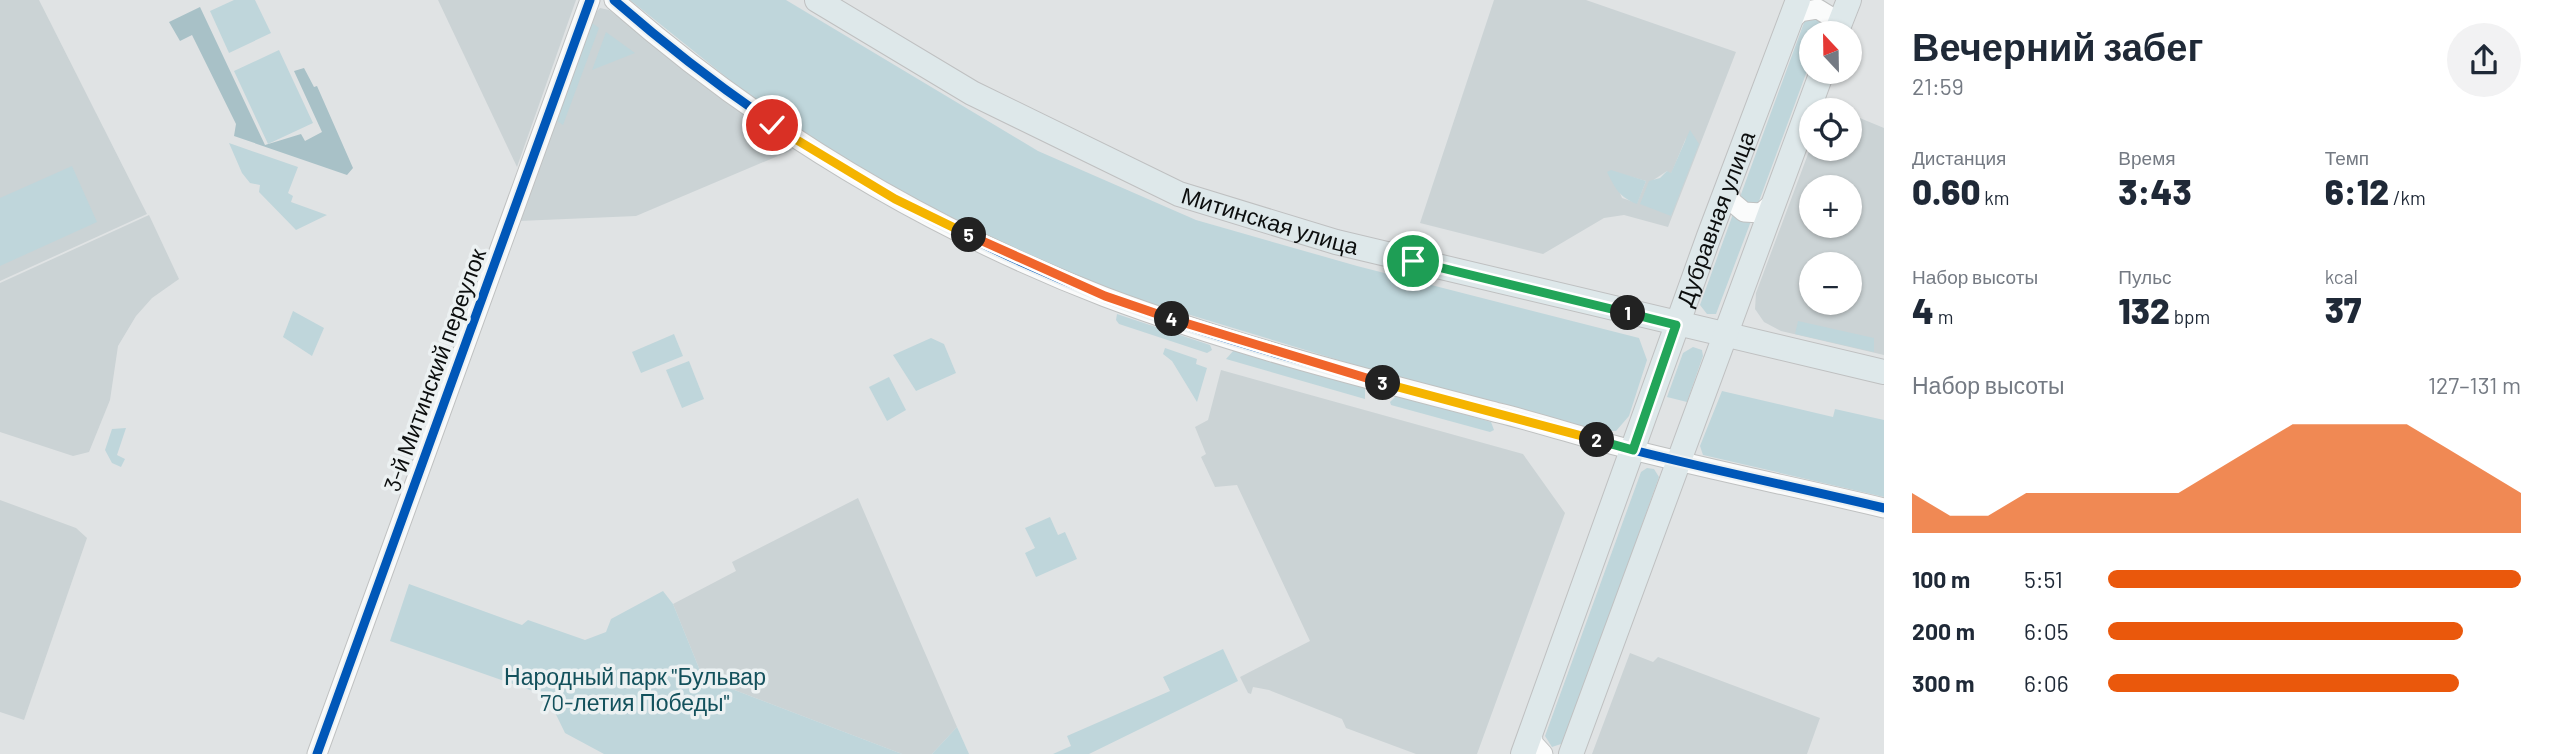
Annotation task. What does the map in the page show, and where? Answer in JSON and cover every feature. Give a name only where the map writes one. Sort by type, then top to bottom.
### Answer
[{"type":"main road","name":"Митинская улица","points":[[817,0],[972,93],[1179,194],[1336,242],[1676,325],[1884,372]]},
{"type":"main road","points":[[1841,21],[1849,0]]},
{"type":"main road","name":"Дубравная улица","points":[[1523,754],[1676,325],[1794,11]]},
{"type":"main road","points":[[1570,750],[1681,461],[1818,84]]},
{"type":"street","name":"3-й Митинский переулок","points":[[317,754],[590,0]]},
{"type":"street","points":[[614,0],[717,85],[814,152],[895,199],[1028,264],[1105,296],[1383,383],[1633,450],[1884,508]]},
{"type":"street","points":[[1794,11],[1818,9],[1832,21]]},
{"type":"street","points":[[1728,183],[1731,201],[1744,212],[1761,213],[1775,201]]},
{"type":"street","points":[[1532,727],[1533,743],[1543,754]]},
{"type":"shaded area","points":[[0,0],[39,0],[147,214],[0,281]]},
{"type":"shaded area","points":[[438,0],[576,0],[517,167]]},
{"type":"shaded area","points":[[1494,0],[1586,0],[1736,52],[1668,227],[1624,215],[1604,218],[1543,254],[1420,223]],"holes":[[[1686,138],[1671,216],[1652,181],[1667,171],[1671,174]],[[1611,171],[1646,181],[1637,203],[1622,198]]]},
{"type":"shaded area","points":[[200,7],[265,145],[301,134],[305,141],[322,132],[294,71],[304,68],[314,87],[317,86],[353,168],[347,175],[234,136],[236,124],[192,35],[180,41],[169,22]]},
{"type":"shaded area","points":[[600,8],[609,10],[792,150],[636,216],[519,221],[593,15]]},
{"type":"shaded area","points":[[1862,119],[1884,128],[1884,355],[1781,331],[1764,322],[1755,309],[1756,293],[1799,178],[1799,238],[1862,238],[1862,175],[1800,175],[1805,161],[1862,161]]},
{"type":"shaded area","points":[[149,215],[179,279],[152,298],[136,316],[118,346],[110,400],[89,452],[73,456],[0,432],[0,283]]},
{"type":"shaded area","points":[[1221,370],[1523,454],[1565,513],[1477,754],[1416,754],[1346,728],[1342,719],[1269,690],[1253,687],[1251,694],[1248,693],[1240,677],[1310,641],[1237,485],[1215,487],[1201,457],[1206,454],[1195,427],[1208,420]]},
{"type":"shaded area","points":[[858,498],[957,727],[932,754],[902,754],[703,678],[673,604],[736,571],[732,562]]},
{"type":"shaded area","points":[[0,500],[76,528],[87,538],[24,720],[0,712]]},
{"type":"shaded area","points":[[1630,653],[1653,662],[1658,657],[1820,718],[1807,754],[1592,754]]},
{"type":"green space","points":[[234,0],[255,0],[271,33],[229,53],[210,11]]},
{"type":"green space","points":[[630,0],[786,0],[1038,151],[1196,220],[1357,266],[1639,338],[1647,360],[1629,416],[1616,431],[1599,431],[1378,372],[1111,291],[1032,257],[899,191],[756,101]]},
{"type":"green space","points":[[1818,17],[1820,21],[1805,21]]},
{"type":"green space","points":[[592,23],[599,28],[563,125],[557,121]]},
{"type":"green space","points":[[606,32],[635,53],[592,70]]},
{"type":"green space","points":[[1799,36],[1799,84],[1802,84],[1758,204],[1753,207],[1740,197]]},
{"type":"green space","points":[[279,50],[313,123],[268,144],[234,71]]},
{"type":"green space","points":[[1690,130],[1699,144],[1671,216],[1640,204],[1649,181],[1660,178],[1667,171],[1671,173]]},
{"type":"green space","points":[[229,143],[298,167],[288,193],[293,196],[291,202],[327,215],[296,230],[259,192],[260,185],[250,183],[242,173]]},
{"type":"green space","points":[[72,166],[97,222],[0,266],[0,198]]},
{"type":"green space","points":[[1611,170],[1646,181],[1637,204],[1618,191],[1607,172]]},
{"type":"green space","points":[[1733,214],[1741,221],[1751,221],[1716,314],[1707,314],[1700,305]]},
{"type":"green space","points":[[293,311],[324,328],[312,356],[283,337]]},
{"type":"green space","points":[[1117,314],[1210,345],[1212,350],[1207,353],[1119,324],[1116,320]]},
{"type":"green space","points":[[1798,321],[1874,338],[1874,352],[1795,334]]},
{"type":"green space","points":[[674,334],[683,356],[641,373],[632,352]]},
{"type":"green space","points":[[931,338],[944,344],[956,373],[916,391],[893,355]]},
{"type":"green space","points":[[1693,347],[1702,350],[1703,356],[1687,402],[1667,397],[1683,353]]},
{"type":"green space","points":[[1165,348],[1197,359],[1196,364],[1207,368],[1197,402],[1172,361],[1163,354]]},
{"type":"green space","points":[[1234,350],[1365,387],[1365,399],[1226,359]]},
{"type":"green space","points":[[689,361],[704,399],[682,408],[666,370]]},
{"type":"green space","points":[[889,377],[906,410],[887,421],[869,387]]},
{"type":"green space","points":[[1722,391],[1833,417],[1835,409],[1884,420],[1884,497],[1703,455],[1700,446]]},
{"type":"green space","points":[[1397,395],[1491,422],[1494,430],[1490,432],[1391,405],[1390,402]]},
{"type":"green space","points":[[126,428],[117,455],[125,459],[121,467],[112,463],[105,450],[112,429]]},
{"type":"green space","points":[[1647,468],[1654,469],[1659,477],[1564,743],[1552,747],[1545,736],[1641,472]]},
{"type":"green space","points":[[1050,517],[1058,535],[1065,532],[1077,559],[1036,577],[1025,553],[1035,548],[1025,528]]},
{"type":"green space","name":"Народный парк \"Бульвар 70-летия Победы\"","points":[[409,584],[522,625],[528,620],[585,640],[606,632],[611,619],[663,591],[673,604],[703,678],[902,754],[604,754],[565,733],[547,696],[390,641]]},
{"type":"green space","points":[[1223,649],[1238,681],[1089,754],[1053,754],[1071,746],[1067,736],[1170,691],[1163,677]]},
{"type":"green space","points":[[957,727],[969,754],[932,754]]},
{"type":"cycle path","points":[[317,754],[590,0]]},
{"type":"cycle path","points":[[614,0],[727,90],[846,170],[973,239],[1105,297],[1202,331],[1350,374],[1633,450],[1884,508]]},
{"type":"route","points":[[772,125],[895,199],[1028,264],[1105,296],[1375,381],[1633,450],[1676,325],[1413,261]]}]
